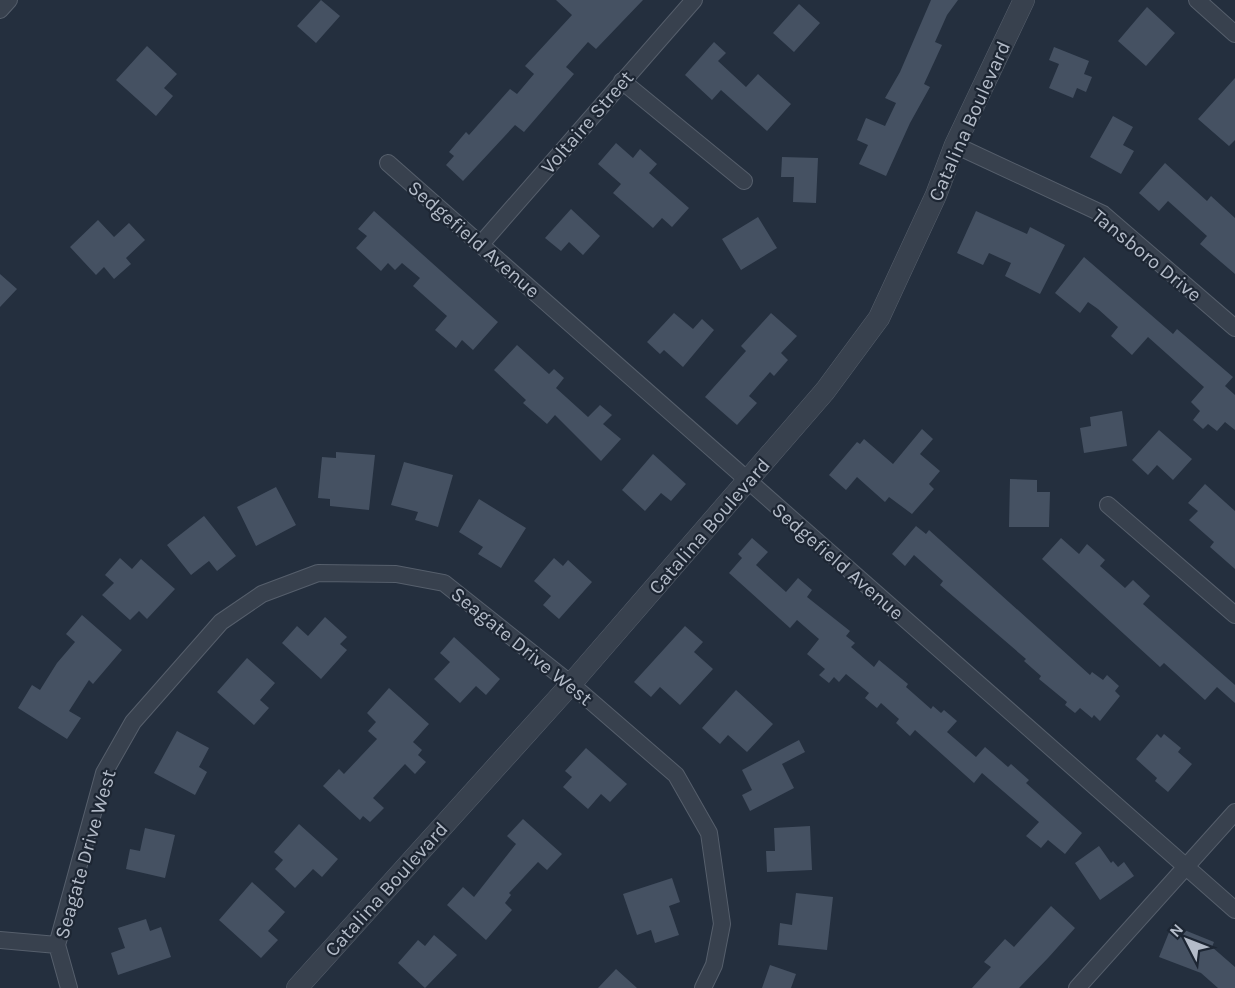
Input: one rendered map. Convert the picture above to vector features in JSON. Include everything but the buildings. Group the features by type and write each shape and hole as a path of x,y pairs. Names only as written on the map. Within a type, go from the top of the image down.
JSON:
{"street":[{"path":"0,10 9,0"},
{"name":"Voltaire Street","path":"481,244 694,0"},
{"name":"Catalina Boulevard","path":"297,988 571,684 748,481 825,391 879,318 936,195 955,145 1024,0"},
{"path":"1197,0 1235,34"},
{"path":"622,81 744,181"},
{"name":"Tansboro Drive","path":"955,145 1103,214 1235,328"},
{"name":"Sedgefield Avenue","path":"388,163 1235,910"},
{"path":"1108,505 1235,615"},
{"name":"Seagate Drive West","path":"69,988 57,945 104,772 133,722 221,622 262,594 318,573 396,574 444,583 571,684 676,775 709,833 722,924 714,966 703,988"},
{"path":"1077,988 1235,812"},
{"path":"0,940 57,945"}]}
